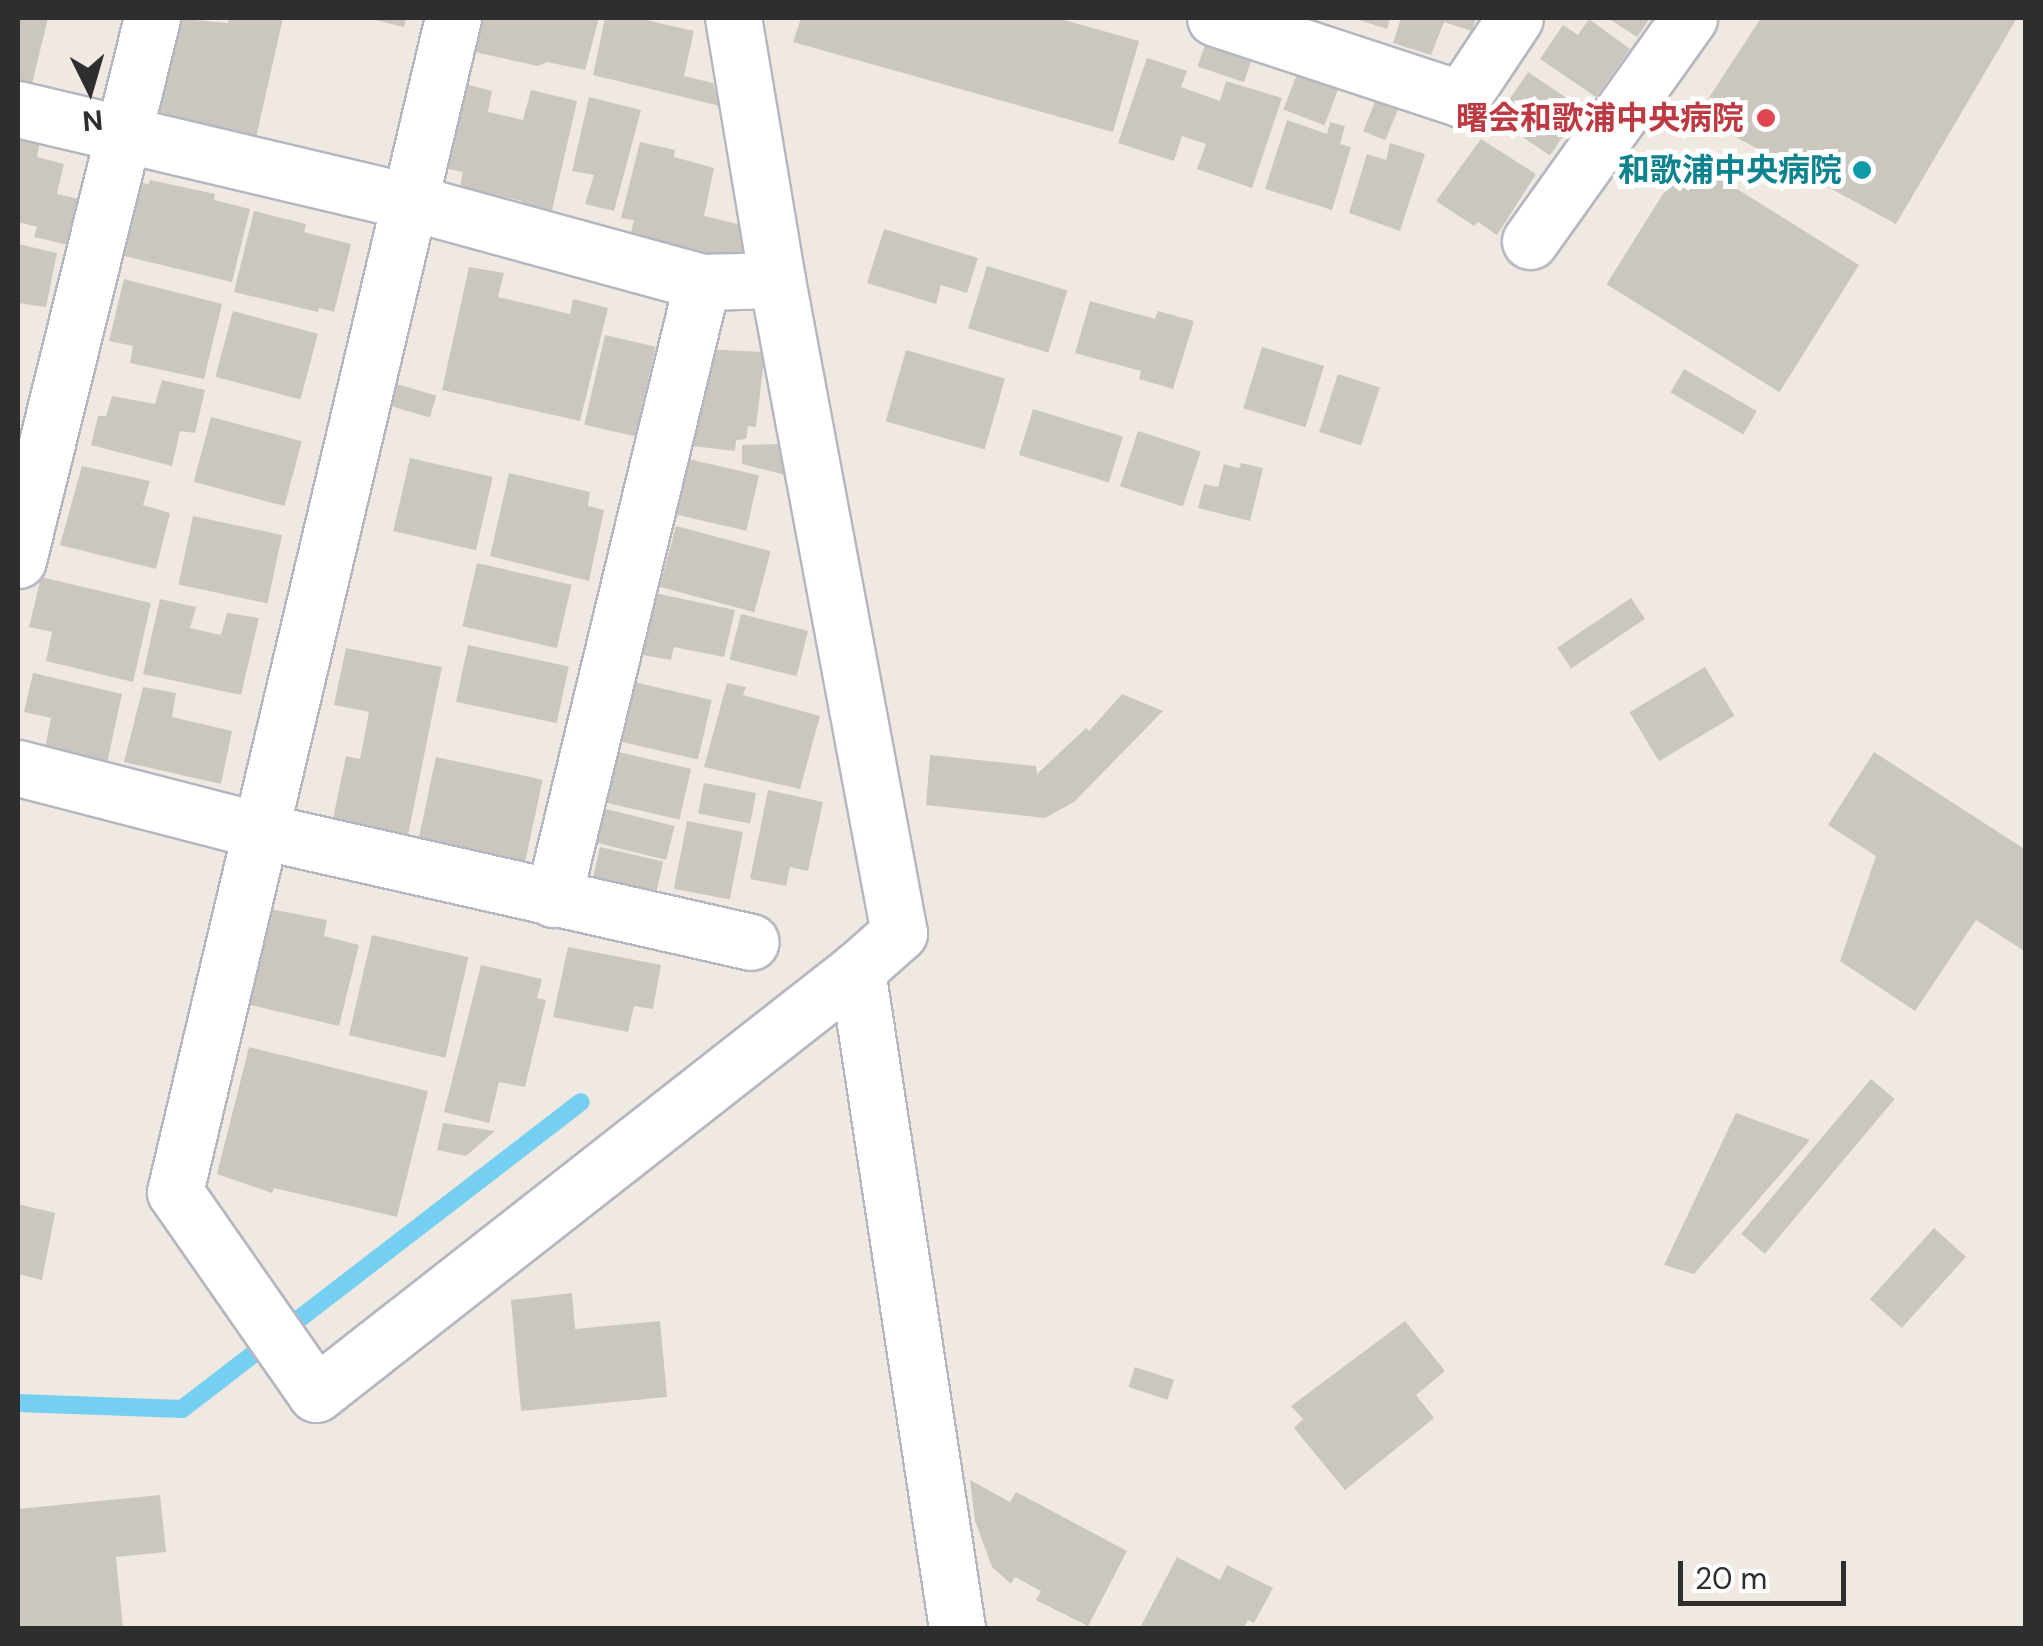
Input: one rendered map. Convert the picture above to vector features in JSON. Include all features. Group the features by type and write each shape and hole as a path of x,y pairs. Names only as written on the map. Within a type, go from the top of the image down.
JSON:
{"street":[{"path":"18,560 152,18"},
{"path":"454,18 175,1192 316,1394 858,970 898,933 777,280 734,18"},
{"path":"1215,18 1461,99 1516,18"},
{"path":"1530,241 1689,18"},
{"path":"18,110 410,202 702,282 777,280"},
{"path":"553,899 702,282"},
{"path":"18,768 261,831 751,942"},
{"path":"858,970 963,1626"}],"building":[{"path":"18,18 48,18 31,88 18,85"},
{"path":"171,18 228,23 229,18 283,18 256,138 148,111"},
{"path":"367,18 406,18 404,27"},
{"path":"472,18 599,18 585,70 547,62 538,66 465,50"},
{"path":"605,18 637,18 694,31 684,76 713,83 720,106 593,75"},
{"path":"801,18 1057,18 1139,41 1113,132 793,42"},
{"path":"1353,18 1390,18 1387,29"},
{"path":"1401,18 1476,18 1472,31 1444,22 1431,55 1393,43"},
{"path":"1608,18 1650,18 1637,37"},
{"name":"和歌浦中央病院","path":"1761,18 2017,18 1896,224 1697,116"},
{"path":"1589,19 1630,49 1596,97 1540,59 1563,25 1578,35"},
{"path":"1207,39 1253,55 1244,82 1198,66"},
{"path":"1147,58 1187,71 1181,87 1220,101 1226,81 1282,98 1252,188 1197,169 1206,144 1182,136 1174,161 1118,143"},
{"path":"1528,72 1582,108 1550,156 1496,119"},
{"path":"1297,74 1338,90 1324,125 1283,109"},
{"path":"458,82 492,91 488,112 523,120 531,90 577,101 551,215 521,210 522,201 460,187 463,172 438,167"},
{"path":"589,97 641,110 614,211 585,204 594,175 572,171"},
{"path":"1377,97 1399,106 1385,140 1363,131"},
{"path":"1287,120 1327,134 1330,122 1345,126 1340,144 1351,147 1332,210 1265,189"},
{"path":"18,137 40,142 37,157 64,164 57,194 84,200 73,246 34,237 37,227 18,222"},
{"path":"1481,139 1536,174 1497,235 1478,222 1474,226 1436,201"},
{"path":"640,142 675,150 674,157 714,168 704,216 742,225 750,255 743,261 630,237 634,220 621,218"},
{"path":"1390,143 1425,154 1400,231 1349,213 1367,154 1386,160"},
{"path":"1686,157 1859,265 1780,392 1607,284"},
{"path":"150,180 215,194 214,200 250,209 232,282 116,254 133,182 149,184"},
{"path":"254,211 306,224 304,232 351,244 334,312 319,308 318,312 234,292"},
{"path":"884,229 978,258 967,293 941,285 936,304 867,283"},
{"path":"18,244 57,253 46,307 18,303"},
{"path":"987,266 1067,291 1048,353 968,328"},
{"path":"469,267 504,273 498,297 570,314 573,299 608,308 580,421 442,390"},
{"path":"124,279 222,304 204,379 130,363 133,346 109,341"},
{"path":"1090,301 1155,319 1158,311 1194,321 1173,389 1139,379 1141,371 1075,353"},
{"path":"233,311 318,334 300,399 215,377"},
{"path":"605,335 656,347 635,436 584,425"},
{"path":"1262,347 1324,366 1305,427 1243,408"},
{"path":"701,349 765,352 756,427 748,426 746,439 736,440 735,451 692,446"},
{"path":"906,350 1005,378 985,450 886,421"},
{"path":"1684,369 1757,411 1743,434 1670,392"},
{"path":"1338,374 1380,388 1361,446 1319,432"},
{"path":"162,380 205,390 195,433 180,431 172,466 91,445 98,416 106,416 112,396 155,404"},
{"path":"393,383 436,395 430,418 387,405"},
{"path":"1033,409 1123,436 1109,482 1019,455"},
{"path":"211,417 302,441 284,506 194,482"},
{"path":"1138,431 1201,451 1183,507 1120,486"},
{"path":"783,444 789,476 742,464 742,445"},
{"path":"410,458 493,477 476,550 393,531"},
{"path":"684,458 759,475 746,531 671,514"},
{"path":"1241,463 1263,468 1250,521 1198,508 1204,484 1218,487 1224,464 1239,468"},
{"path":"82,466 150,481 143,505 170,513 156,569 60,545"},
{"path":"509,473 590,492 588,506 604,510 589,581 490,556"},
{"path":"193,516 282,535 267,603 178,584"},
{"path":"676,526 771,551 754,612 660,587"},
{"path":"477,563 572,585 557,648 462,626"},
{"path":"41,577 151,603 133,682 46,661 52,632 29,627"},
{"path":"645,591 735,610 724,657 674,647 671,660 631,653"},
{"path":"1631,598 1645,619 1571,668 1557,648"},
{"path":"160,599 196,607 190,628 221,635 227,613 259,618 241,695 143,674"},
{"path":"741,614 808,631 797,676 730,660"},
{"path":"468,645 569,666 557,723 456,702"},
{"path":"346,648 442,667 408,835 333,819 346,756 360,759 369,712 334,705"},
{"path":"1705,667 1734,716 1659,761 1630,712"},
{"path":"33,673 122,694 107,763 45,748 51,718 24,712"},
{"path":"625,680 712,700 698,759 611,739"},
{"path":"727,683 746,687 743,695 820,716 800,789 704,767"},
{"path":"143,687 176,693 172,717 232,731 221,784 124,762"},
{"path":"1122,694 1163,711 1074,802 1045,818 926,805 930,755 1036,766 1037,774 1086,728 1089,731"},
{"path":"618,752 691,769 679,820 606,803"},
{"path":"1874,752 2026,850 2026,952 1976,920 1915,1011 1840,961 1876,856 1828,825"},
{"path":"436,757 543,780 525,862 419,839"},
{"path":"704,783 756,793 750,824 698,813"},
{"path":"768,790 823,802 808,871 790,867 786,886 750,879"},
{"path":"598,807 675,826 666,860 590,841"},
{"path":"687,821 743,832 730,900 674,889"},
{"path":"600,847 663,862 655,897 592,882"},
{"path":"270,909 327,920 324,936 359,945 339,1026 247,1004"},
{"path":"372,935 468,957 445,1058 349,1035"},
{"path":"568,947 661,965 653,1009 634,1006 628,1032 553,1017"},
{"path":"481,965 542,979 537,998 546,1000 525,1087 499,1082 489,1123 444,1112"},
{"path":"249,1047 428,1091 397,1217 274,1188 272,1193 217,1174"},
{"path":"1871,1079 1895,1099 1765,1254 1741,1234"},
{"path":"1736,1113 1810,1140 1694,1274 1664,1265"},
{"path":"443,1123 495,1131 466,1156 437,1150"},
{"path":"18,1204 55,1213 42,1280 18,1274"},
{"path":"1934,1228 1966,1257 1902,1328 1870,1299"},
{"path":"572,1293 575,1329 660,1321 667,1397 521,1411 511,1300"},
{"path":"1405,1321 1445,1371 1416,1395 1434,1418 1345,1490 1294,1428 1303,1419 1291,1406"},
{"path":"1135,1367 1174,1380 1168,1400 1129,1387"},
{"path":"970,1480 1010,1502 1016,1492 1127,1551 1088,1626 1036,1600 1041,1591 1015,1577 1011,1584 992,1567 975,1521"},
{"path":"160,1495 166,1552 116,1557 123,1628 18,1628 18,1509"},
{"path":"1177,1557 1220,1580 1227,1565 1273,1588 1254,1623 1248,1620 1243,1628 1140,1628"}],"waterway":[{"path":"18,1403 182,1409 581,1102"}],"place":[{"name":"曙会和歌浦中央病院","path":"1766,118"},
{"name":"和歌浦中央病院","path":"1862,170"}]}
